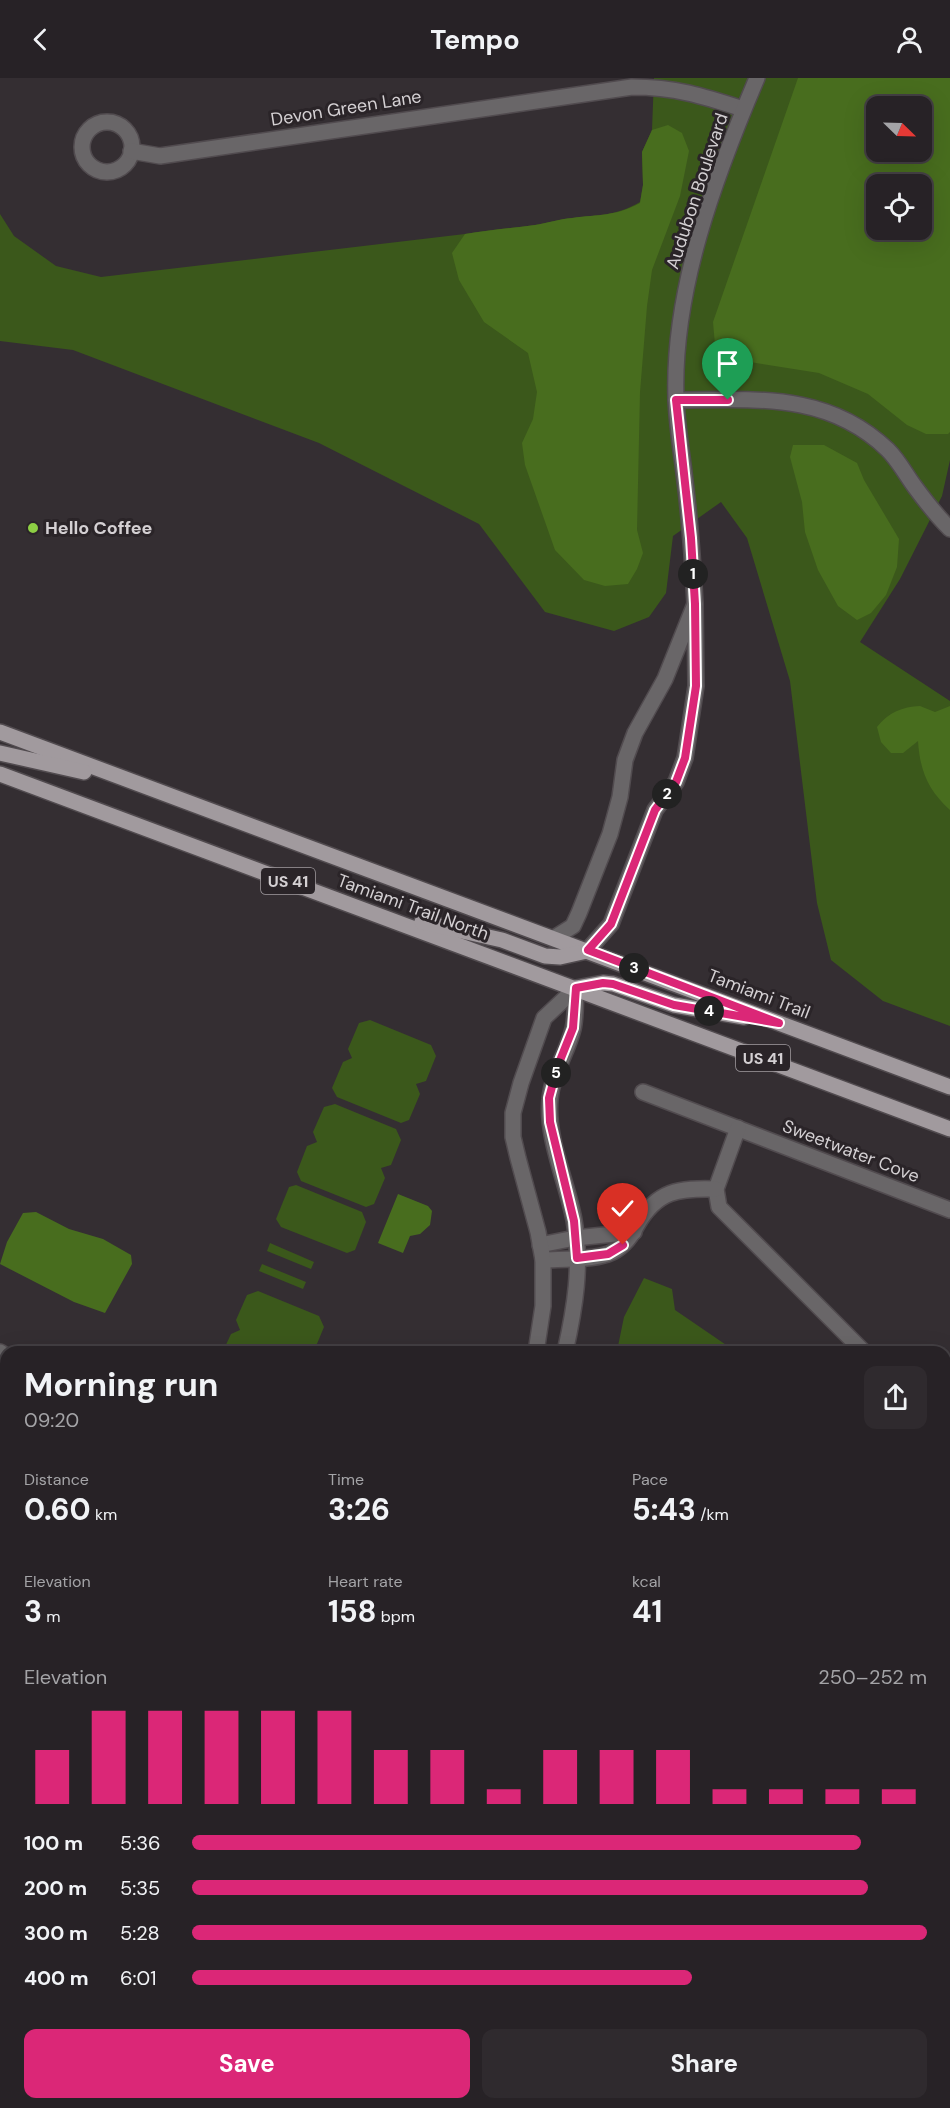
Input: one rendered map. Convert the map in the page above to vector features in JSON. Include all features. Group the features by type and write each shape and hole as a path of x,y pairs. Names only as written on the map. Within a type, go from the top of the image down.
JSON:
{"main road":[{"name":"Tamiami Trail North","path":"0,732 554,938"},
{"path":"0,753 136,783"},
{"name":"Tamiami Trail North","path":"0,774 576,988"},
{"path":"366,910 502,940 545,956 560,957 588,950"},
{"name":"Tamiami Trail","path":"554,938 950,1087"},
{"path":"576,988 603,983 613,984 674,1005 779,1023"},
{"name":"US 41","path":"576,988 950,1129"}],"street":[{"name":"Audubon Boulevard","path":"588,950 611,924 655,810 676,782 685,758 696,686 691,538 676,400 680,326 691,264 702,224 743,109 757,78"},
{"name":"Devon Green Lane","path":"131,151 160,156 632,87 658,87 682,91 743,109"},
{"path":"676,400 779,401 812,407 842,418 867,433 888,450 935,514 950,529"},
{"name":"Audubon Boulevard","path":"554,938 573,926 579,913 610,834 620,798 625,760 635,733 665,679 695,604"},
{"path":"566,1346 576,1298 577,1258 574,1221 550,1122 549,1098 557,1068 573,1028 576,988"},
{"path":"537,1346 543,1306 542,1252 513,1137 513,1113 544,1018 576,988"},
{"name":"Sweetwater Cove","path":"643,1092 950,1210"},
{"path":"738,1128 716,1189 718,1207 858,1346"},
{"path":"542,1252 577,1258 608,1254 623,1245 652,1204 672,1191 688,1188 716,1189"},
{"path":"542,1252 575,1238 634,1232"}],"shaded area":[{"path":"654,78 950,78 950,460 942,496 900,579 860,642 950,701 950,1026 883,1001 831,960 817,903 790,681 747,538 721,502 673,536 666,593 649,617 614,631 545,612 479,524 319,443 73,350 0,341 0,214 14,236 56,266 101,277 465,234 615,212 640,202 643,185 642,152 652,130"},
{"path":"798,78 950,78 950,432 948,434 926,434 907,425 868,394 819,373 731,359 715,345 713,322"},
{"path":"668,125 682,133 689,151 680,196 652,270 647,306 640,392 637,530 643,553 628,584 605,586 584,580 555,550 525,465 522,443 533,419 537,392 528,353 484,322 459,280 452,253 465,234 606,214 622,211 640,203 643,185 642,152 652,130"},
{"path":"793,445 824,445 857,463 864,480 899,539 897,567 886,595 871,613 857,620 838,606 818,570 805,532 802,502 790,457"},
{"path":"920,706 935,712 950,706 950,810 936,795 923,771 918,741 903,753 891,753 881,742 877,727 886,718 896,711"},
{"path":"370,1020 431,1045 436,1056 426,1081 416,1084 420,1094 409,1120 401,1123 337,1097 332,1088 343,1062 352,1058 348,1049 359,1023"},
{"path":"335,1104 396,1129 401,1140 391,1165 381,1168 385,1178 374,1204 366,1207 301,1181 297,1172 307,1146 317,1142 313,1132 324,1107"},
{"path":"296,1185 362,1212 366,1222 355,1250 347,1253 281,1227 276,1219 289,1187"},
{"path":"398,1194 428,1206 432,1211 430,1225 420,1234 410,1236 403,1253 378,1243"},
{"path":"36,1212 69,1229 103,1239 131,1255 132,1264 105,1313 74,1302 0,1264 7,1242 23,1213"},
{"path":"270,1243 314,1262 311,1269 267,1251"},
{"path":"262,1264 306,1282 303,1289 259,1271"},
{"path":"644,1278 672,1289 675,1310 728,1346 618,1346 624,1317"},
{"path":"258,1291 319,1316 324,1327 316,1346 225,1346 231,1334 240,1330 236,1320 247,1295"}],"place":[{"name":"Hello Coffee","path":"33,528"}],"route":[{"path":"623,1245 608,1254 577,1258 574,1221 550,1122 549,1098 557,1068 573,1028 576,988 603,983 613,984 674,1005 779,1023 588,950 611,924 655,810 676,782 685,758 696,686 695,604 691,538 676,400 728,400"}]}
